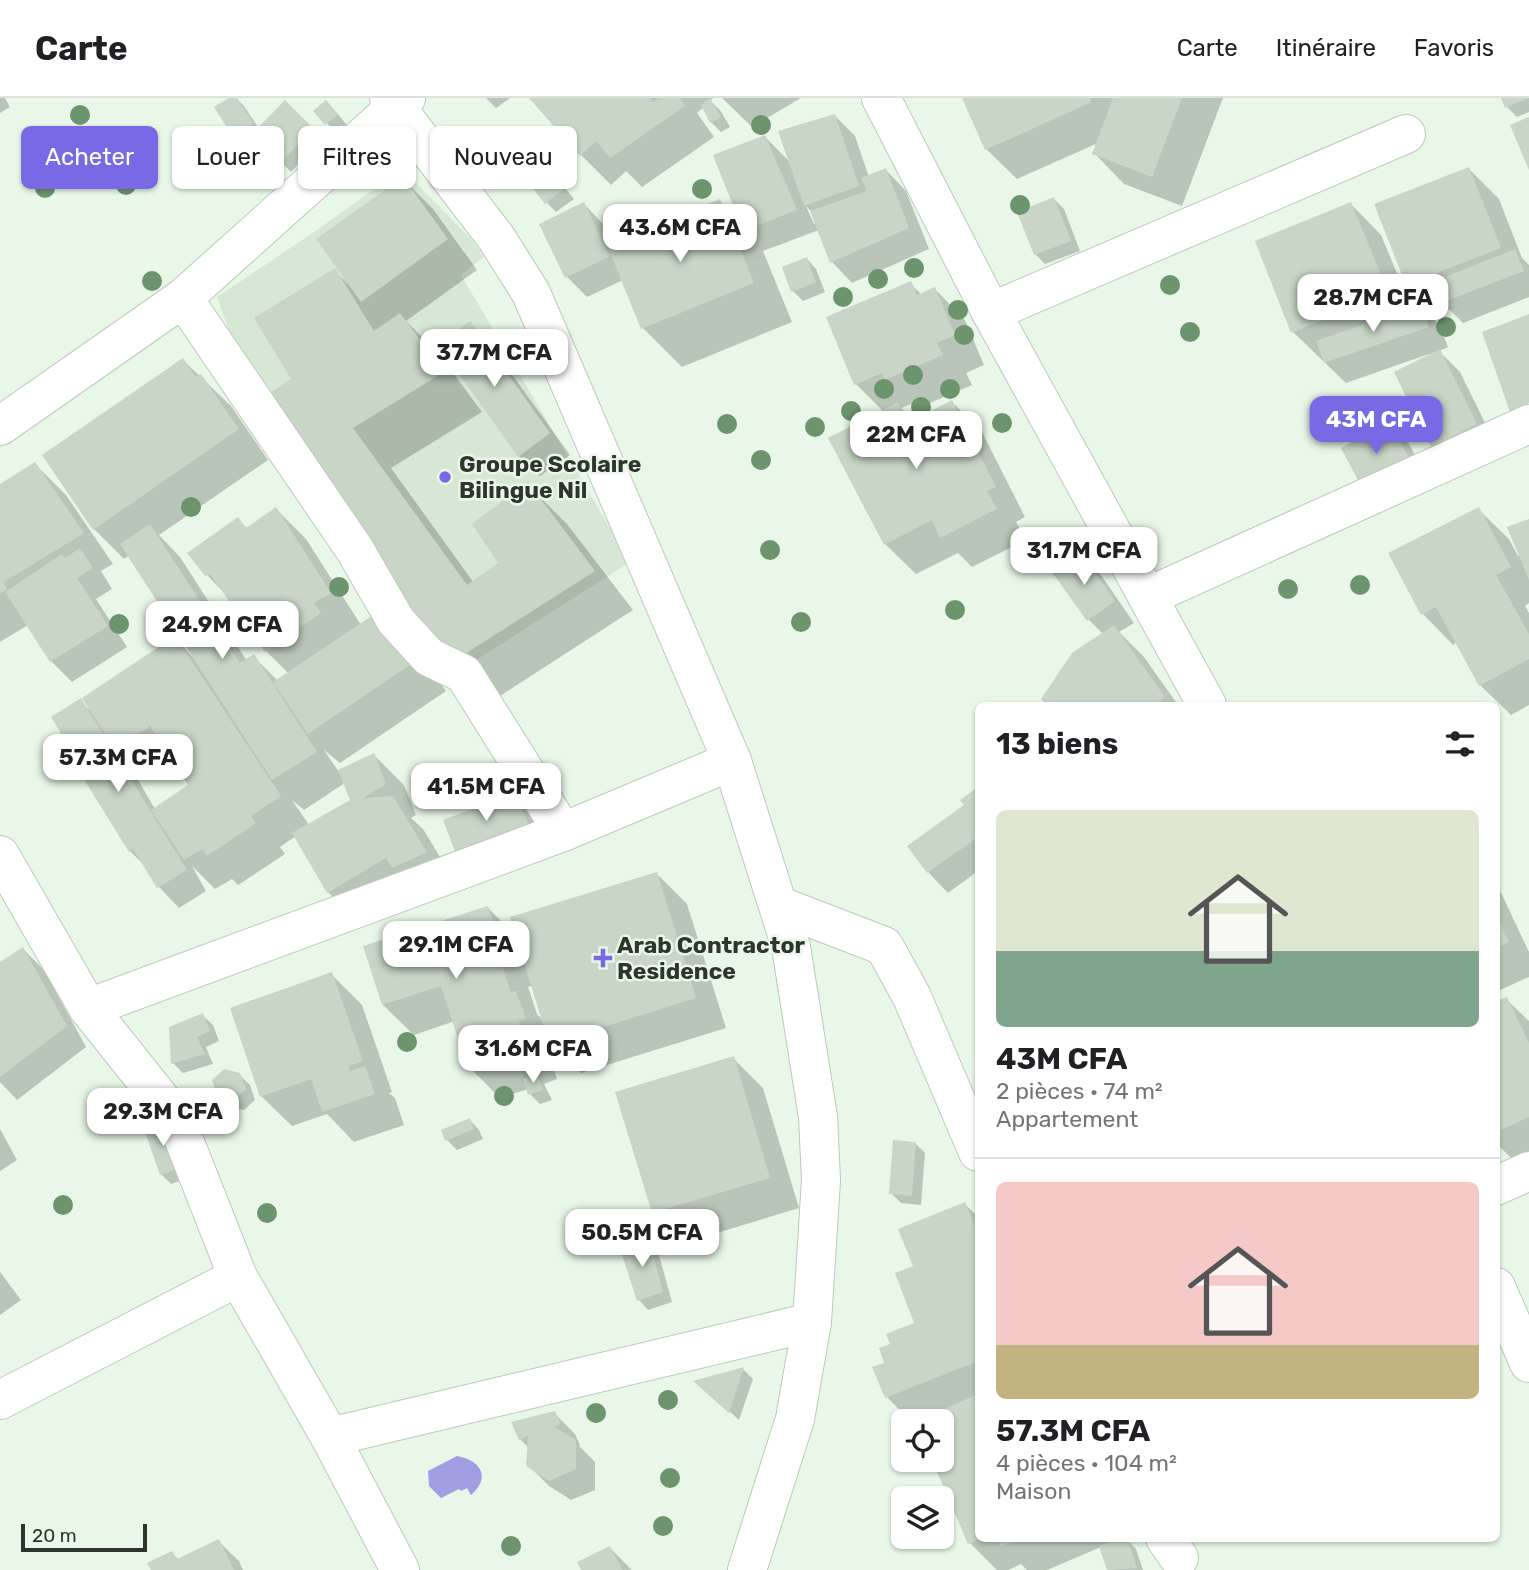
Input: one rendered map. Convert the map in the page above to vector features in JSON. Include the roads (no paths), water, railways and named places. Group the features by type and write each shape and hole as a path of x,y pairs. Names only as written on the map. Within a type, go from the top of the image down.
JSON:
{"street":[{"path":"881,98 990,312 1205,702"},
{"path":"0,426 183,298 397,101 497,239 531,293 732,761 791,947 818,1117 821,1180 812,1322 795,1419 747,1570"},
{"path":"990,312 1406,134"},
{"path":"183,298 355,550 396,621 429,657 464,674 563,832"},
{"path":"1149,596 1529,424"},
{"path":"88,1008 563,832 732,761"},
{"path":"0,855 88,1008 175,1117 238,1277 330,1437 400,1570"},
{"path":"780,906 884,946 912,997 975,1145"},
{"path":"1500,1184 1529,1171"},
{"path":"0,1400 238,1277"},
{"path":"1500,1296 1529,1363"},
{"path":"330,1437 812,1322"}],"place":[{"name":"Groupe Scolaire Bilingue Nil","path":"445,477"},
{"name":"Arab Contractor Residence","path":"603,958"}]}
